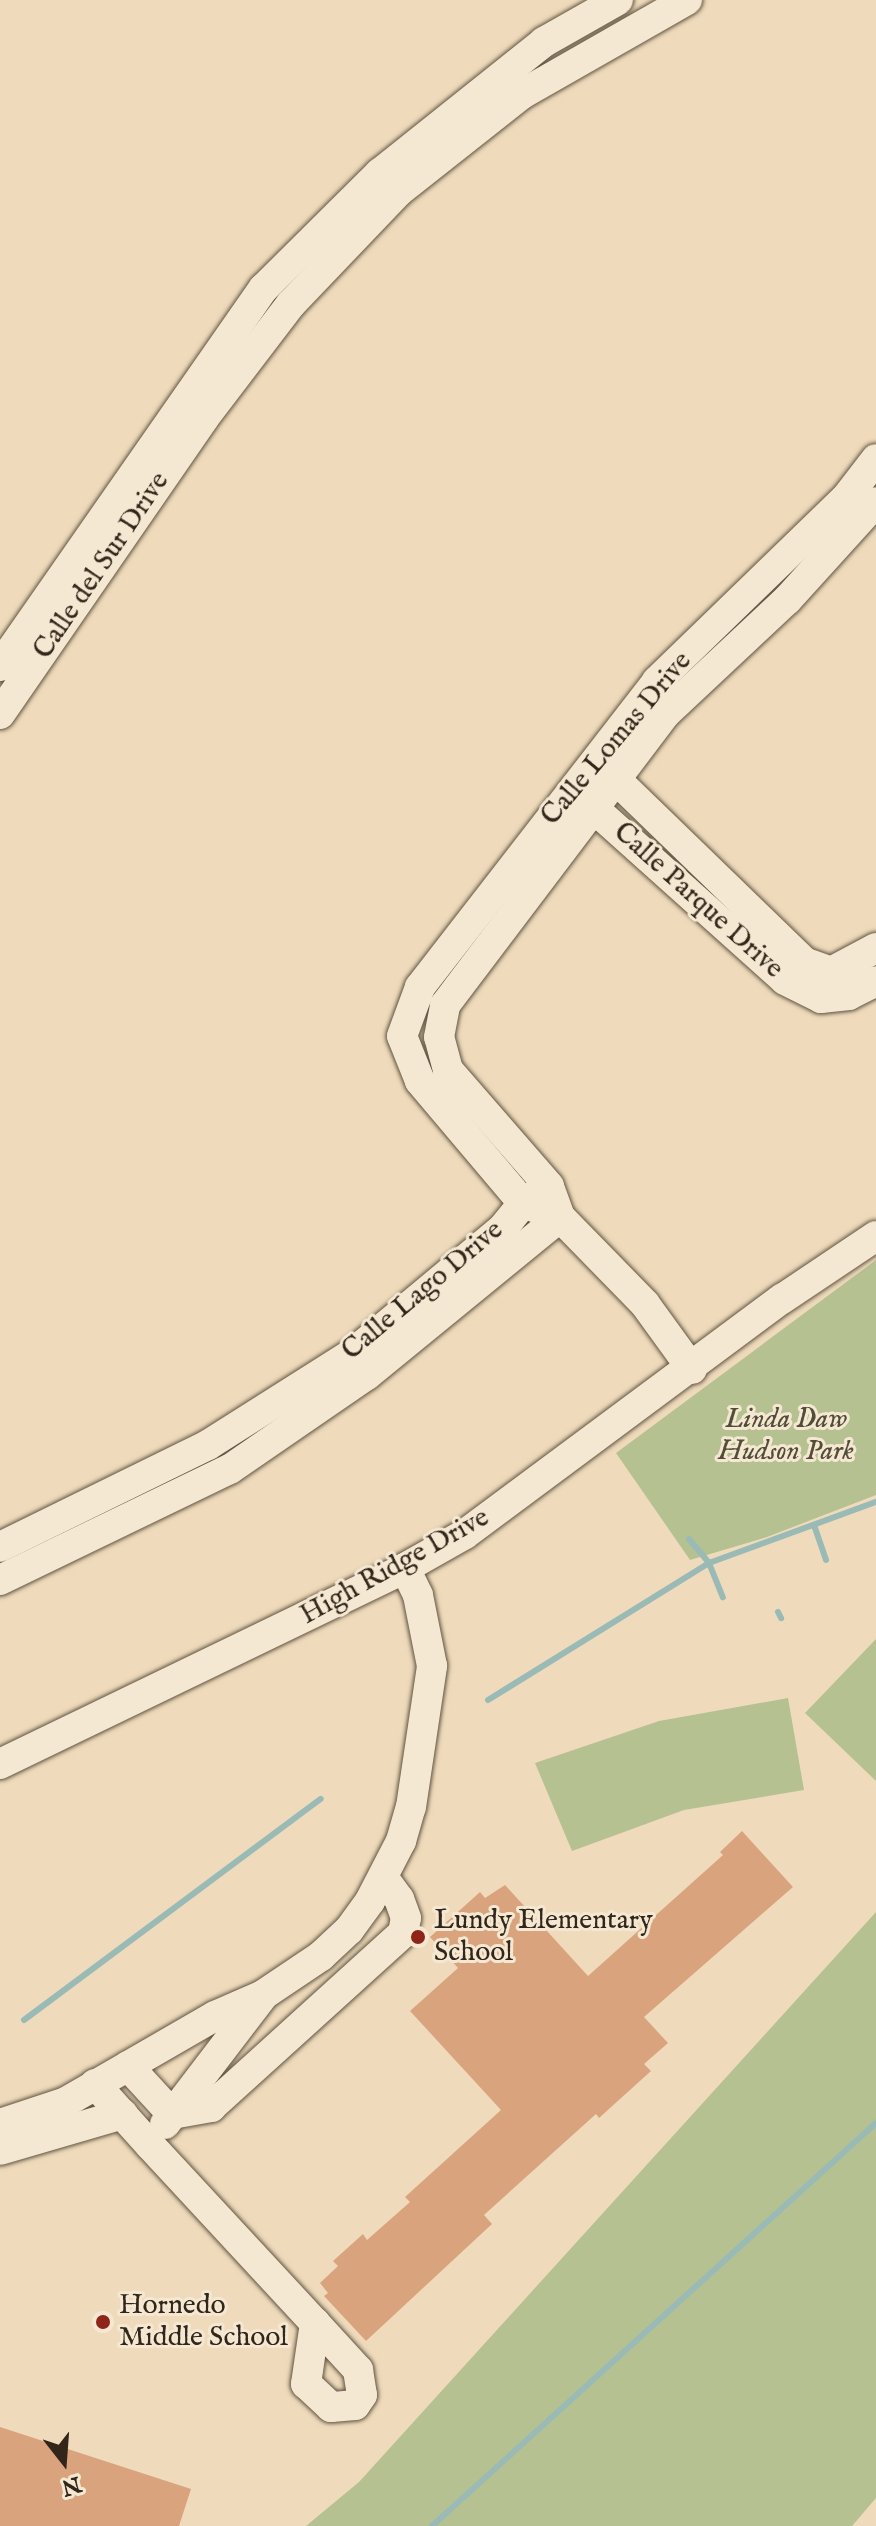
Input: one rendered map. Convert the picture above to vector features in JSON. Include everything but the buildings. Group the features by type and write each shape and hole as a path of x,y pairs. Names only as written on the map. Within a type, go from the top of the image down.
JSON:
{"street":[{"name":"Calle del Sur Drive","path":"389,182 522,94 687,0"},
{"name":"Calle del Sur Drive","path":"5,698 11,657 193,410 291,304 389,182 544,42 605,3"},
{"path":"605,3 615,39"},
{"name":"Calle Lomas Drive","path":"402,1036 420,987 480,933 606,770 787,600 861,506 876,459"},
{"name":"Calle Parque Drive","path":"583,798 785,980 821,998 833,984 804,962 606,770"},
{"name":"Calle Lomas Drive","path":"439,1037 445,1005 480,933"},
{"path":"876,948 833,984 849,995 876,981"},
{"path":"536,1194 448,1070 439,1037 402,1036 420,1081 645,1304 692,1369"},
{"name":"Calle Lago Drive","path":"8,1559 230,1469 353,1353 503,1228 536,1194"},
{"name":"Calle Lago Drive","path":"301,1403 367,1375 560,1217"},
{"name":"High Ridge Drive","path":"0,1764 405,1568 465,1534 692,1369 782,1299 876,1236"},
{"path":"0,2124 66,2102 215,2016 263,1995 321,1956 349,1930 384,1878 411,1807 432,1666 418,1595 405,1568"},
{"path":"172,2114 211,2107 403,1933 406,1918 384,1878"},
{"path":"150,2145 263,1995"},
{"path":"128,2066 172,2114"},
{"path":"95,2084 150,2145 315,2323 358,2370 362,2395 355,2405 331,2407 306,2384 315,2323"},
{"path":"0,2150 123,2114"}],"green space":[{"name":"Linda Daw Hudson Park","path":"876,1260 876,1495 767,1537 690,1560 616,1453"},
{"path":"876,1639 876,1781 805,1713"},
{"path":"788,1698 804,1790 684,1810 572,1851 535,1763 659,1721"},
{"path":"876,1912 876,2498 852,2526 306,2526 359,2482"}],"waterway":[{"path":"488,1700 709,1563 876,1502"},
{"path":"814,1525 826,1560"},
{"path":"689,1539 709,1563 723,1597"},
{"path":"778,1612 781,1618"},
{"path":"24,2020 321,1799"},
{"path":"432,2526 876,2123"}],"place":[{"name":"Lundy Elementary School","path":"418,1937"},
{"name":"Hornedo Middle School","path":"103,2322"}]}
